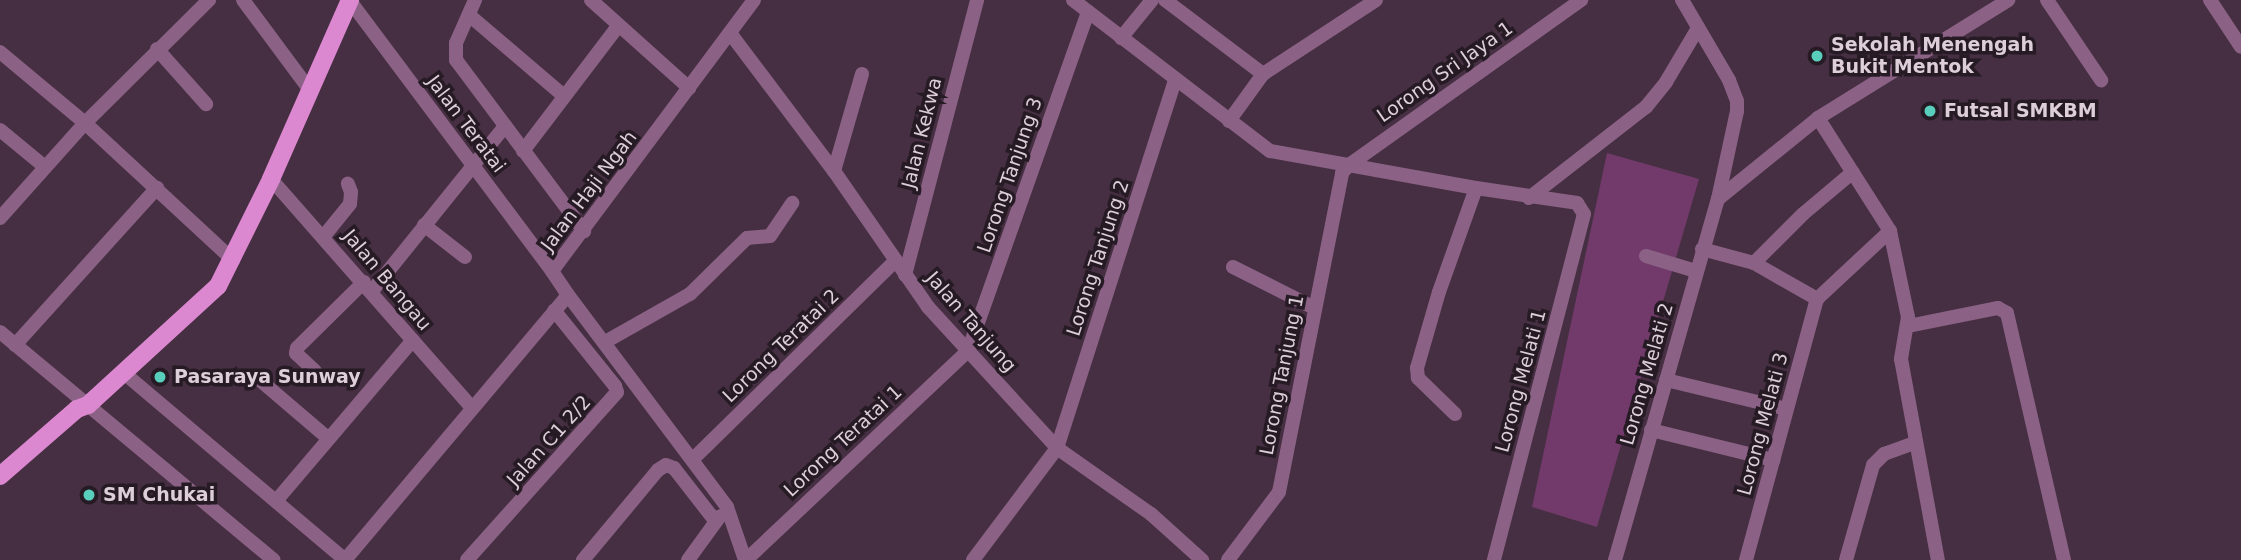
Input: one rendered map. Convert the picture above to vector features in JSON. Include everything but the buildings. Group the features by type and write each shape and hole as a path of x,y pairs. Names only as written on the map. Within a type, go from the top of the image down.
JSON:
{"main road":[{"path":"0,476 77,409 88,405 209,296 233,260 350,0"},
{"path":"0,490 84,416 88,405"}],"street":[{"path":"0,218 85,124 157,49 209,0"},
{"path":"243,0 309,89"},
{"name":"Jalan Teratai","path":"350,0 552,271"},
{"path":"475,0 456,43 456,60 584,230"},
{"path":"591,0 689,88"},
{"name":"Jalan Haji Ngah","path":"568,295 552,271 754,0"},
{"name":"Jalan Kekwa","path":"905,275 977,0"},
{"path":"1073,0 1175,81 1262,146 1278,154 1349,164 1529,198 1646,107 1666,82 1698,28"},
{"path":"1121,38 1152,0"},
{"path":"1164,0 1264,74"},
{"path":"1229,121 1264,74 1376,0"},
{"name":"Lorong Sri Jaya 1","path":"1338,181 1349,164 1581,0"},
{"name":"Lorong Melati 2","path":"1615,560 1718,199 1737,101 1682,0"},
{"path":"1718,199 1818,118 2008,0"},
{"path":"2047,0 2101,80"},
{"path":"2210,0 2241,47"},
{"name":"Lorong Tanjung 3","path":"968,351 1088,12"},
{"path":"469,15 564,96"},
{"path":"523,151 619,25"},
{"name":"Jalan Tanjung","path":"730,33 834,171 928,307 1057,448 1150,513 1202,560"},
{"path":"157,49 206,104"},
{"path":"0,52 157,188 233,260"},
{"path":"834,171 862,74"},
{"name":"Lorong Tanjung 2","path":"973,560 1057,448 1175,81"},
{"path":"1818,118 1890,231 1908,326 1901,359 1938,560"},
{"path":"315,371 296,354 297,348 368,287 424,225 505,126"},
{"path":"0,130 45,167"},
{"path":"1754,262 1803,214 1853,172"},
{"name":"Jalan Bangau","path":"271,178 471,407"},
{"name":"Lorong Tanjung 1","path":"1228,560 1279,492 1338,181"},
{"path":"324,236 350,204 351,192 348,184"},
{"path":"15,345 157,188"},
{"path":"1455,414 1418,378 1417,368 1439,292 1476,188"},
{"name":"Lorong Melati 1","path":"1494,560 1583,211 1577,203 1529,198"},
{"path":"605,342 690,294 747,238 770,236 792,203"},
{"path":"424,225 465,257"},
{"path":"1702,249 1754,262 1818,299 1890,231"},
{"path":"1646,256 1696,271"},
{"name":"Lorong Teratai 2","path":"693,459 896,260"},
{"path":"1233,267 1314,308"},
{"path":"124,373 345,560 471,407 568,295 727,507 738,531 746,560"},
{"name":"Lorong Melati 3","path":"1746,560 1818,299"},
{"path":"1908,326 1998,308 2007,313 2064,560"},
{"name":"Jalan C1 2/2","path":"467,560 617,392 554,310"},
{"path":"0,332 274,560"},
{"path":"276,501 413,340"},
{"name":"Lorong Teratai 1","path":"746,560 968,351"},
{"path":"1666,380 1787,409"},
{"path":"261,381 328,439"},
{"path":"1651,430 1773,460"},
{"path":"1846,560 1873,465 1884,454 1915,443"},
{"path":"583,560 658,470 666,465 674,468 716,522"},
{"path":"688,560 727,507"}],"shaded area":[{"path":"1607,153 1699,179 1597,527 1532,507"}],"place":[{"name":"Sekolah Menengah Bukit Mentok","path":"1817,56"},
{"name":"Futsal SMKBM","path":"1930,111"},
{"name":"Pasaraya Sunway","path":"160,377"},
{"name":"SM Chukai","path":"89,495"}]}
